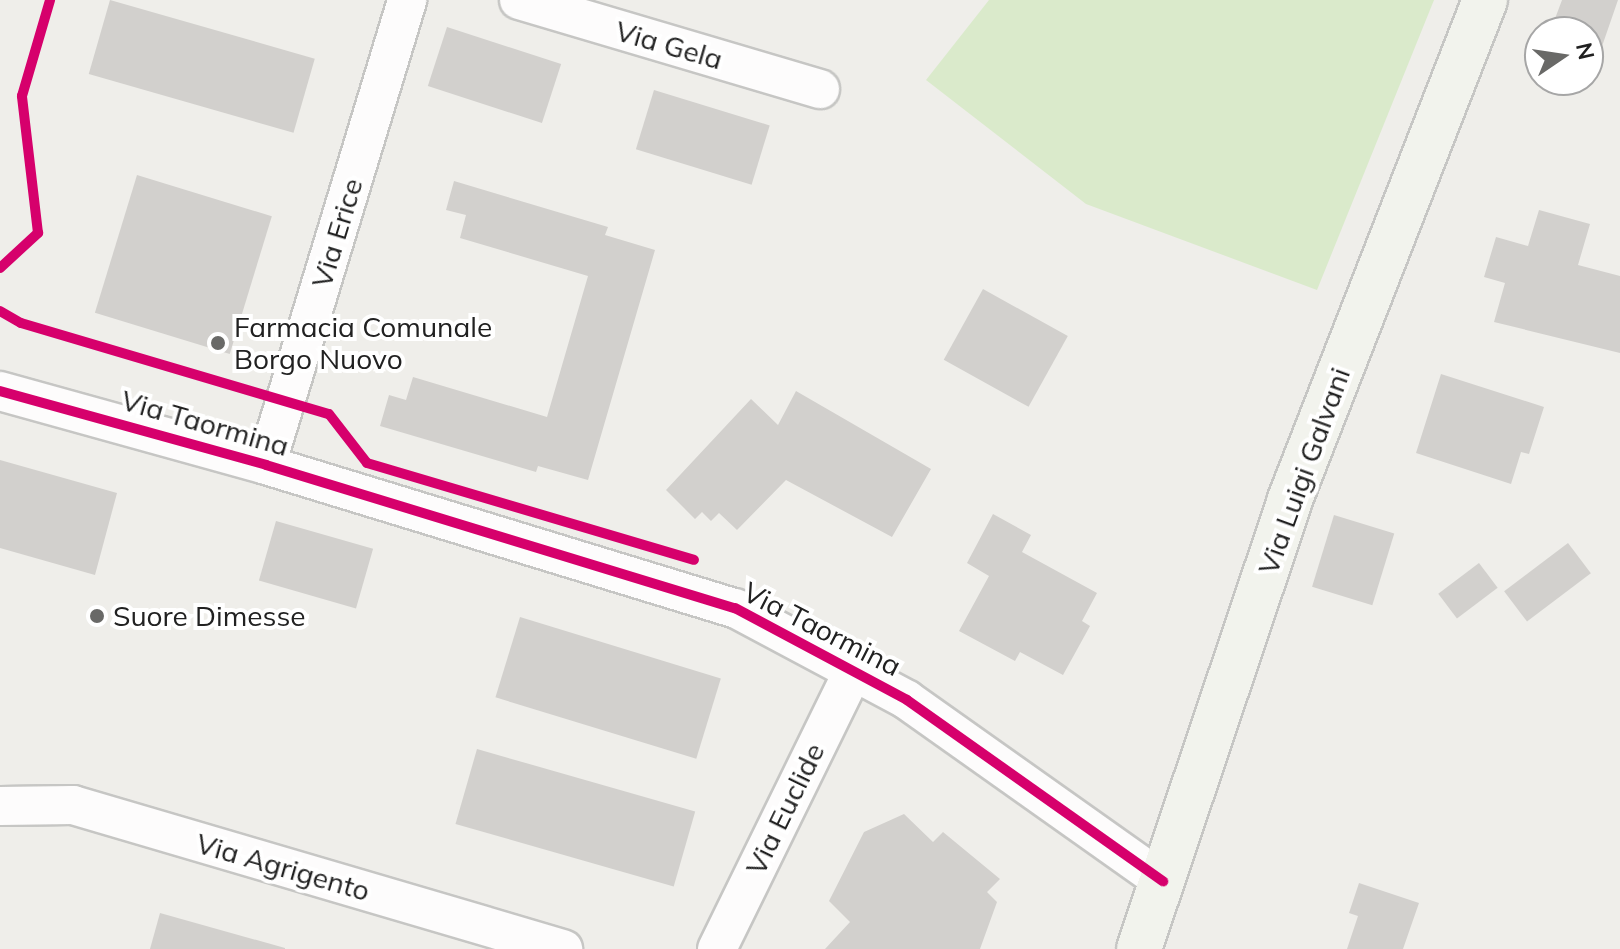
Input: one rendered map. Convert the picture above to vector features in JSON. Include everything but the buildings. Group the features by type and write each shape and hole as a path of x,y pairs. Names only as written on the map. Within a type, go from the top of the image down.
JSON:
{"street":[{"name":"Via Erice","path":"266,465 407,0"},
{"name":"Via Gela","path":"519,0 820,89"},
{"name":"Via Luigi Galvani","path":"1139,949 1289,502 1485,0"},
{"name":"Via Taormina","path":"0,391 266,465 735,608 907,700 1163,881"},
{"name":"Via Euclide","path":"717,949 854,669"},
{"name":"Via Agrigento","path":"0,806 73,805 563,949"}],"green space":[{"path":"989,0 1434,0 1317,290 1086,204 926,80"}],"cycle path":[{"path":"0,268 38,233 22,96 50,0"},
{"path":"0,311 21,323 329,414 367,463 694,560"},
{"path":"0,391 266,465 735,608 907,700 1163,881"}],"place":[{"name":"Farmacia Comunale Borgo Nuovo","path":"218,343"},
{"name":"Suore Dimesse","path":"97,616"}]}
